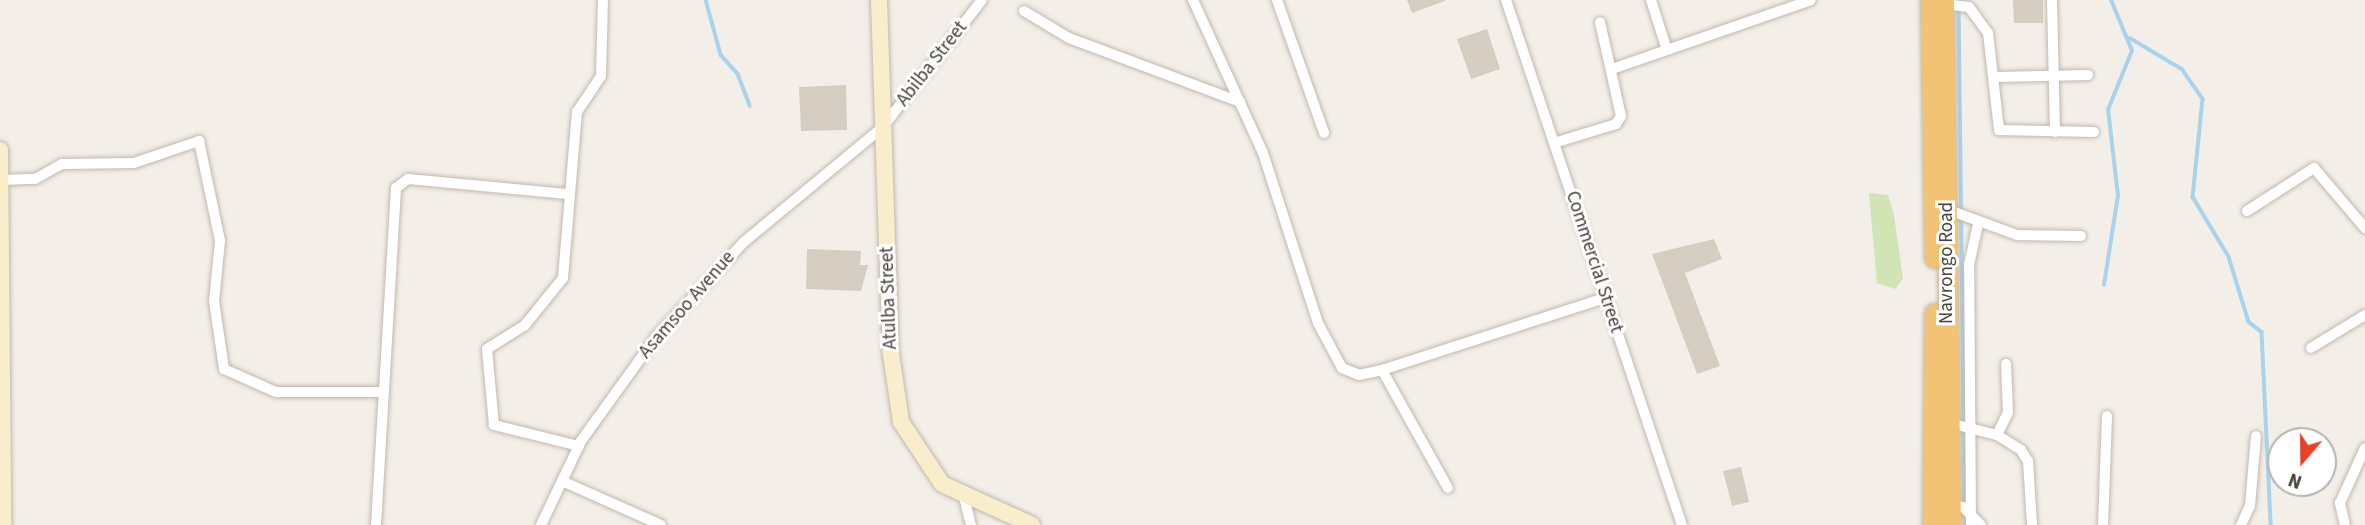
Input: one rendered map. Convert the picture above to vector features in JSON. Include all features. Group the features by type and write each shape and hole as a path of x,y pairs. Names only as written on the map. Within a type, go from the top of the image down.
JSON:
{"highway":[{"name":"Navrongo Road","path":"1934,1 1961,425 1951,515"},
{"name":"Navrongo Road","path":"1932,525 1934,1"}],"street":[{"path":"579,446 494,425 489,404 488,346 525,325 563,278 567,194 577,112 601,76 603,0"},
{"name":"Atulba Street","path":"879,0 891,354 901,422 932,475 964,497 1032,525"},
{"name":"Abilba Street","path":"882,128 982,0"},
{"path":"1193,0 1264,153 1318,323 1342,368 1359,374 1382,370 1605,298"},
{"path":"1277,0 1324,133"},
{"name":"Commercial Street","path":"1506,0 1682,525"},
{"path":"1651,0 1667,50"},
{"path":"1615,68 1811,0"},
{"path":"2052,0 2055,132"},
{"path":"1934,1 1968,4 1988,33 1997,77 1999,130 2094,132"},
{"path":"1024,11 1069,38 1240,102"},
{"path":"1555,143 1616,124 1621,116 1615,68 1600,22"},
{"path":"1997,77 2088,75"},
{"name":"Asamsoo Avenue","path":"541,525 579,446 701,284 792,198 882,128"},
{"path":"1,191 35,180 62,164 134,163 200,141 220,241 214,301 224,369 276,392 384,392"},
{"path":"0,150 2,518"},
{"path":"2247,211 2314,168 2365,228"},
{"path":"376,525 400,184 408,179 567,194"},
{"path":"1946,209 1978,224 2017,235 2081,236"},
{"path":"1971,519 1961,425 1969,265 1978,224"},
{"path":"2311,348 2365,315"},
{"path":"1997,435 2008,412 2006,364"},
{"path":"1382,370 1448,488"},
{"path":"2103,525 2107,416"},
{"path":"1961,425 1997,435 2028,461 2032,525"},
{"path":"2241,525 2250,506 2256,436"},
{"path":"2345,525 2340,503 2365,448"},
{"path":"562,481 648,523 661,525"},
{"path":"964,497 971,525"},
{"path":"1951,515 1971,519 1981,525"}],"green space":[{"path":"1869,193 1888,195 1894,215 1903,279 1895,289 1877,283"}],"building":[{"path":"1407,0 1445,0 1445,1 1412,13"},
{"path":"2013,0 2043,0 2043,23 2014,23"},
{"path":"1487,29 1500,69 1471,79 1457,39"},
{"path":"846,85 847,130 801,131 799,87"},
{"path":"1714,239 1722,259 1685,273 1720,366 1697,374 1652,254"},
{"path":"807,249 861,251 860,265 868,265 861,291 806,289"},
{"path":"1741,467 1749,502 1732,506 1723,471"}],"waterway":[{"path":"706,0 721,55 738,74 750,106"},
{"path":"1959,0 1965,505"},
{"path":"2104,285 2118,196 2108,110 2132,51 2111,0"},
{"path":"2130,38 2182,69 2203,99 2193,197 2229,257 2249,322 2262,332 2271,525"},
{"path":"1965,513 1966,525"}]}
